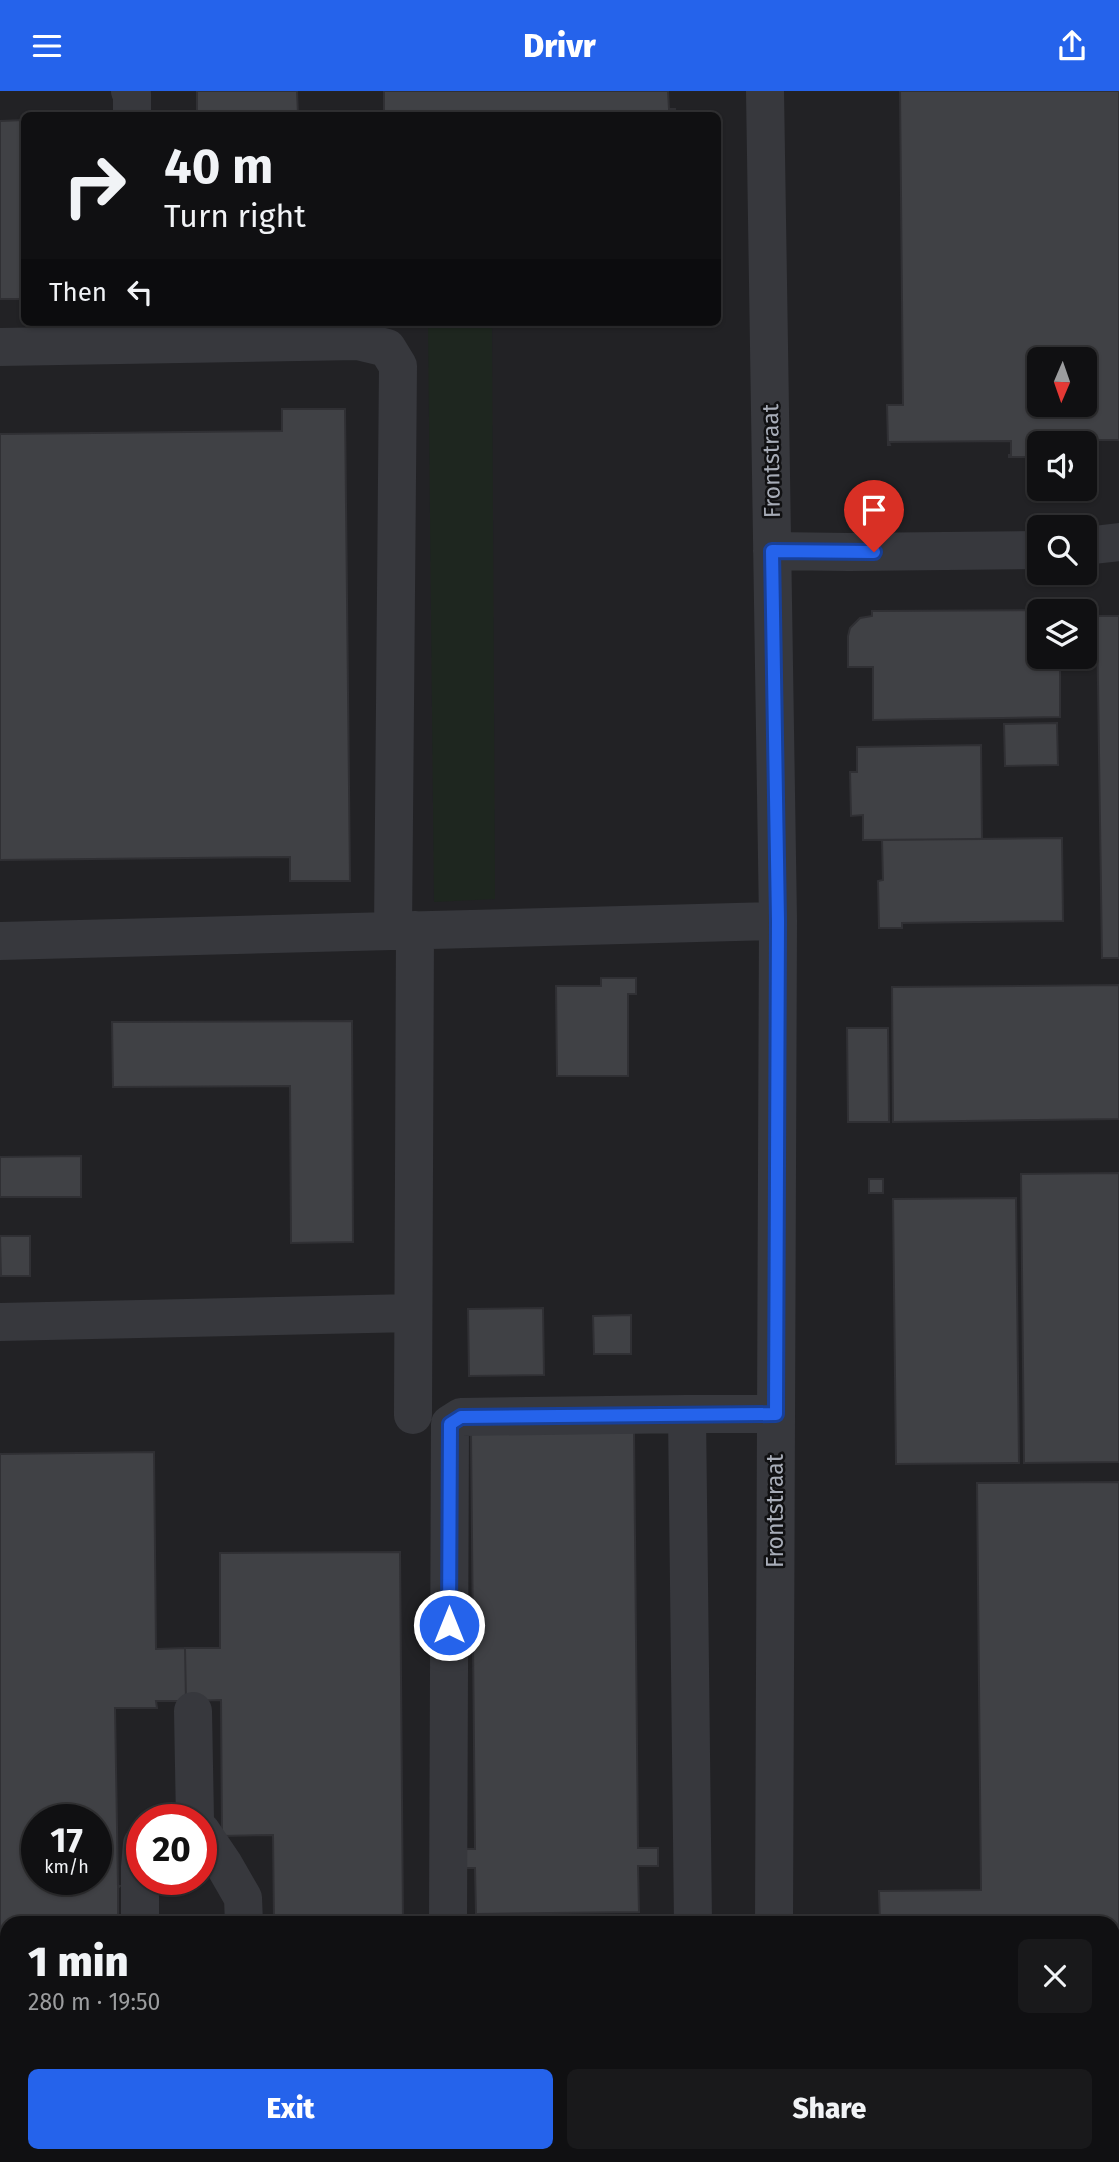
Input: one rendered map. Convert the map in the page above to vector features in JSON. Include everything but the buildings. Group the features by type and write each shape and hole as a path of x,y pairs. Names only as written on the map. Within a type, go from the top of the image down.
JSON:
{"street":[{"path":"130,91 132,112"},
{"name":"Frontstraat","path":"765,91 778,921 774,1916"},
{"path":"0,347 134,333 358,341 387,348 398,366 404,931 413,1313 412,1415"},
{"path":"1097,544 1119,542"},
{"path":"772,551 1027,550"},
{"path":"0,941 778,921"},
{"path":"0,1322 413,1313"},
{"path":"687,1414 692,1916"},
{"path":"448,1916 450,1424 461,1417 776,1414"},
{"path":"193,1711 195,1804"},
{"path":"217,1855 243,1898 244,1916"},
{"path":"140,1895 141,1916"}],"shaded area":[{"path":"0,91 1119,91 1119,1916 0,1916"},
{"path":"428,326 492,326 495,899 434,902"}],"route":[{"path":"449,1625 450,1424 461,1417 776,1414 778,921 772,551 874,552"}]}
